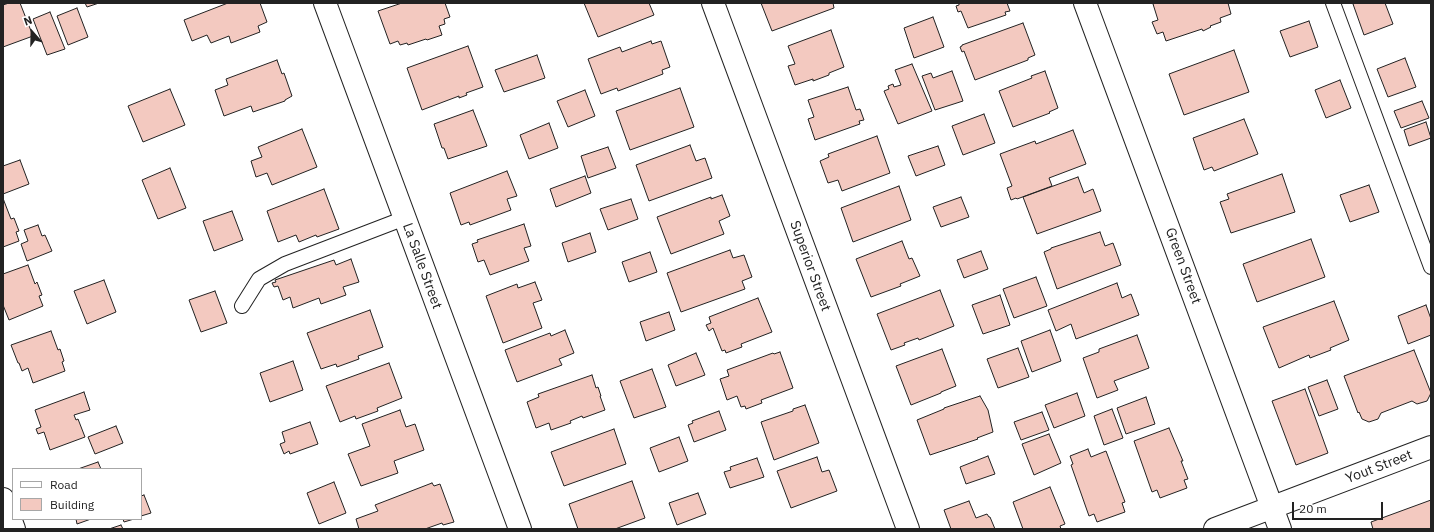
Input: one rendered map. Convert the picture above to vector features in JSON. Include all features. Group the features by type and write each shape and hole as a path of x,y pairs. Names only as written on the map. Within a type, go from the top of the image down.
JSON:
{"street":[{"name":"La Salle Street","path":"325,3 520,529"},
{"name":"Superior Street","path":"713,3 908,529"},
{"name":"Green Street","path":"1085,3 1280,529"},
{"name":"Yout Street","path":"1215,529 1431,447"},
{"path":"3,499 14,529"}],"lane":[{"path":"1333,3 1431,267"},
{"path":"242,306 259,279 285,264 405,218"}],"building":[{"path":"9,3 20,3 33,36 3,47 3,5"},
{"path":"85,3 99,3 87,7"},
{"path":"228,3 260,3 267,22 258,26 260,32 231,43 229,36 211,43 207,35 192,41 184,20"},
{"path":"402,3 445,3 450,17 444,19 445,24 439,26 442,35 408,45 407,43 400,45 398,41 390,44 378,11"},
{"path":"584,3 649,3 654,15 598,37"},
{"path":"761,3 833,3 834,8 772,31"},
{"path":"959,3 1007,3 1010,11 1005,12 1006,15 968,28 961,11 958,12 956,6 959,5"},
{"path":"1228,3 1231,14 1220,18 1221,22 1210,26 1211,27 1203,31 1202,29 1166,41 1163,32 1157,34 1152,22 1158,20 1153,4"},
{"path":"1385,3 1393,24 1364,35 1353,4"},
{"path":"77,8 88,37 68,45 57,16"},
{"path":"50,12 65,49 47,55 33,19"},
{"path":"933,17 944,47 914,58 904,28"},
{"path":"1309,21 1318,47 1290,57 1280,31"},
{"path":"1023,23 1035,55 1028,58 1028,60 975,80 964,51 962,52 960,47"},
{"path":"831,30 844,67 813,81 813,79 795,85 788,66 795,64 788,46"},
{"path":"651,41 652,44 661,41 670,67 662,70 663,74 618,91 617,88 601,94 588,59 620,47 622,52"},
{"path":"468,46 483,87 466,93 467,95 459,98 459,96 422,110 407,68"},
{"path":"1234,50 1249,92 1184,115 1169,74"},
{"path":"537,55 545,78 504,92 495,70"},
{"path":"1405,58 1416,87 1388,97 1377,69"},
{"path":"277,60 282,74 284,73 292,96 285,101 253,112 251,106 224,116 215,90 228,85 226,79"},
{"path":"912,64 932,111 898,124 884,91 889,89 888,86 893,84 894,87 901,85 895,70"},
{"path":"952,71 963,101 935,110 922,76 931,73 933,78"},
{"path":"1045,71 1058,108 1049,112 1050,113 1013,127 999,91 1032,78 1031,76"},
{"path":"1340,80 1351,108 1326,118 1315,90"},
{"path":"848,87 856,110 860,109 864,120 859,121 860,124 815,140 808,119 814,117 808,100"},
{"path":"680,88 694,127 630,150 616,111"},
{"path":"170,89 185,125 143,142 128,106"},
{"path":"585,90 595,116 568,127 557,101"},
{"path":"1422,101 1429,118 1401,128 1394,111"},
{"path":"473,110 487,146 448,159 444,148 442,148 434,124"},
{"path":"984,114 995,143 963,155 952,126"},
{"path":"1244,119 1258,154 1214,171 1212,167 1204,170 1193,138"},
{"path":"1426,122 1431,138 1409,146 1404,130"},
{"path":"549,123 558,148 529,159 520,135"},
{"path":"302,129 317,167 272,185 267,173 256,177 251,161 262,157 258,147"},
{"path":"1073,130 1086,164 1049,178 1052,186 1011,200 1007,188 1012,186 1000,154 1035,141 1036,144"},
{"path":"877,136 890,173 842,191 838,180 828,183 820,161 829,157 828,154"},
{"path":"690,145 696,161 705,158 712,178 649,201 636,165"},
{"path":"938,146 945,165 916,176 908,156"},
{"path":"608,147 616,168 588,178 581,156"},
{"path":"20,160 29,184 3,194 3,166"},
{"path":"170,168 186,208 158,219 142,180"},
{"path":"507,171 517,196 507,199 511,210 470,225 469,222 461,225 450,193"},
{"path":"1282,174 1295,212 1231,233 1220,202 1229,199 1227,194"},
{"path":"585,176 591,193 556,207 550,189"},
{"path":"1078,177 1084,193 1093,189 1101,211 1037,234 1023,197"},
{"path":"1369,185 1379,212 1350,222 1340,195"},
{"path":"899,186 911,220 853,242 841,208"},
{"path":"324,189 339,229 317,237 316,235 299,242 296,235 278,242 267,211"},
{"path":"722,195 730,216 719,221 724,234 671,254 657,217 711,197 711,199"},
{"path":"961,197 969,217 941,227 933,207"},
{"path":"631,199 638,219 608,230 600,209"},
{"path":"4,201 11,219 14,218 19,231 16,232 19,241 3,247 3,202"},
{"path":"232,211 243,240 214,251 203,221"},
{"path":"524,224 531,246 524,248 529,261 490,275 484,260 478,262 472,244 478,242 477,240"},
{"path":"38,225 42,236 45,235 52,251 27,261 21,244 28,241 24,230"},
{"path":"1100,232 1105,246 1113,243 1121,265 1057,289 1044,252 1051,248"},
{"path":"590,233 596,252 568,262 562,243"},
{"path":"1311,239 1325,277 1257,302 1243,264"},
{"path":"902,241 909,259 912,258 920,276 900,284 901,286 871,297 856,259"},
{"path":"730,250 733,258 744,255 752,277 742,281 745,289 681,312 667,273"},
{"path":"981,251 988,269 964,278 957,260"},
{"path":"650,252 657,272 629,282 622,262"},
{"path":"351,259 359,282 343,287 346,295 321,304 319,298 293,308 290,297 283,300 278,286 274,287 272,283 276,282 275,280 334,260 336,265"},
{"path":"28,265 35,284 37,282 42,295 39,296 43,306 9,320 3,305 3,274"},
{"path":"1036,277 1047,306 1014,318 1003,289"},
{"path":"104,280 116,312 87,324 74,291"},
{"path":"535,282 542,300 533,303 542,328 503,343 486,296 517,284 518,288"},
{"path":"1117,283 1122,298 1131,294 1139,315 1076,339 1071,324 1056,331 1048,310"},
{"path":"940,290 954,326 919,340 918,338 904,343 905,345 891,350 877,314"},
{"path":"215,291 227,323 201,332 189,300"},
{"path":"1000,295 1010,325 983,334 972,305"},
{"path":"758,298 772,332 741,344 742,347 726,353 725,350 722,351 713,328 709,331 706,325 711,323 709,317"},
{"path":"1334,301 1349,340 1330,348 1331,350 1310,358 1309,355 1279,368 1263,327"},
{"path":"1426,305 1431,319 1431,335 1408,344 1398,316"},
{"path":"370,310 383,347 358,356 359,359 337,367 336,364 321,369 307,333"},
{"path":"669,312 675,330 646,341 640,322"},
{"path":"565,330 574,353 559,359 562,365 517,382 505,350 550,333 551,336"},
{"path":"1050,330 1061,361 1032,372 1021,341"},
{"path":"51,331 58,350 60,349 64,361 62,362 65,371 33,383 28,368 22,371 11,345"},
{"path":"1137,335 1149,368 1114,381 1118,390 1097,398 1083,358 1099,352 1099,349"},
{"path":"1018,348 1029,377 998,388 987,359"},
{"path":"942,349 956,386 911,405 896,366"},
{"path":"1414,350 1431,393 1427,401 1417,404 1412,401 1381,413 1378,419 1369,422 1362,419 1359,412 1358,413 1344,376"},
{"path":"780,352 793,388 761,400 762,403 746,409 745,406 741,407 737,396 727,400 720,379 729,376 727,370 773,353"},
{"path":"696,353 705,375 676,386 668,365"},
{"path":"293,361 303,390 270,402 260,373"},
{"path":"389,363 402,398 377,408 378,411 356,419 355,416 340,422 326,386"},
{"path":"652,369 666,407 634,418 620,381"},
{"path":"592,375 596,388 598,387 605,410 583,418 582,416 570,421 571,423 551,430 549,423 536,428 527,402 539,397 538,394"},
{"path":"1327,380 1338,409 1319,416 1308,387"},
{"path":"1305,389 1328,453 1296,465 1272,401"},
{"path":"84,392 90,410 74,415 76,420 78,419 85,437 50,450 44,432 38,434 36,429 41,427 35,410"},
{"path":"1077,393 1085,416 1054,428 1045,405"},
{"path":"980,396 988,410 993,432 977,438 978,439 930,455 917,420 944,408"},
{"path":"1146,397 1155,424 1126,434 1117,408"},
{"path":"805,405 819,443 774,460 761,422 793,411 793,409"},
{"path":"1112,409 1123,438 1104,445 1094,416"},
{"path":"400,410 406,427 415,424 424,450 394,461 398,473 361,486 348,454 370,446 362,424"},
{"path":"719,411 726,430 694,442 688,425 693,423 692,421"},
{"path":"1042,412 1049,430 1021,440 1014,422"},
{"path":"310,422 318,444 290,454 289,451 284,454 280,444 285,442 282,432"},
{"path":"116,426 123,443 95,454 88,437"},
{"path":"1169,428 1183,461 1181,461 1188,479 1184,480 1187,488 1160,498 1157,490 1152,492 1134,441"},
{"path":"614,429 626,464 564,486 551,452"},
{"path":"1049,434 1061,463 1034,475 1022,444"},
{"path":"679,437 688,461 659,472 650,448"},
{"path":"1088,449 1091,457 1106,451 1125,502 1122,503 1125,512 1097,522 1094,514 1089,516 1071,465 1073,464 1070,456"},
{"path":"988,456 995,474 966,484 960,467"},
{"path":"817,457 822,472 829,470 837,491 791,508 777,471"},
{"path":"757,458 764,477 730,488 724,472 731,470 730,467"},
{"path":"98,462 101,468 81,468"},
{"path":"632,481 645,518 615,529 578,529 569,504"},
{"path":"334,482 346,513 319,524 307,493"},
{"path":"432,483 434,486 440,484 454,522 443,525 442,523 425,529 359,529 356,519 378,511 375,505"},
{"path":"1050,487 1065,524 1060,526 1061,529 1023,529 1013,502"},
{"path":"698,493 706,514 677,525 669,503"},
{"path":"144,495 151,513 142,516 142,496"},
{"path":"1431,500 1431,529 1373,529 1371,522"},
{"path":"969,501 976,518 987,514 990,517 995,529 951,529 944,510"},
{"path":"76,520 88,520 77,524"},
{"path":"121,525 123,529 109,529"}]}
